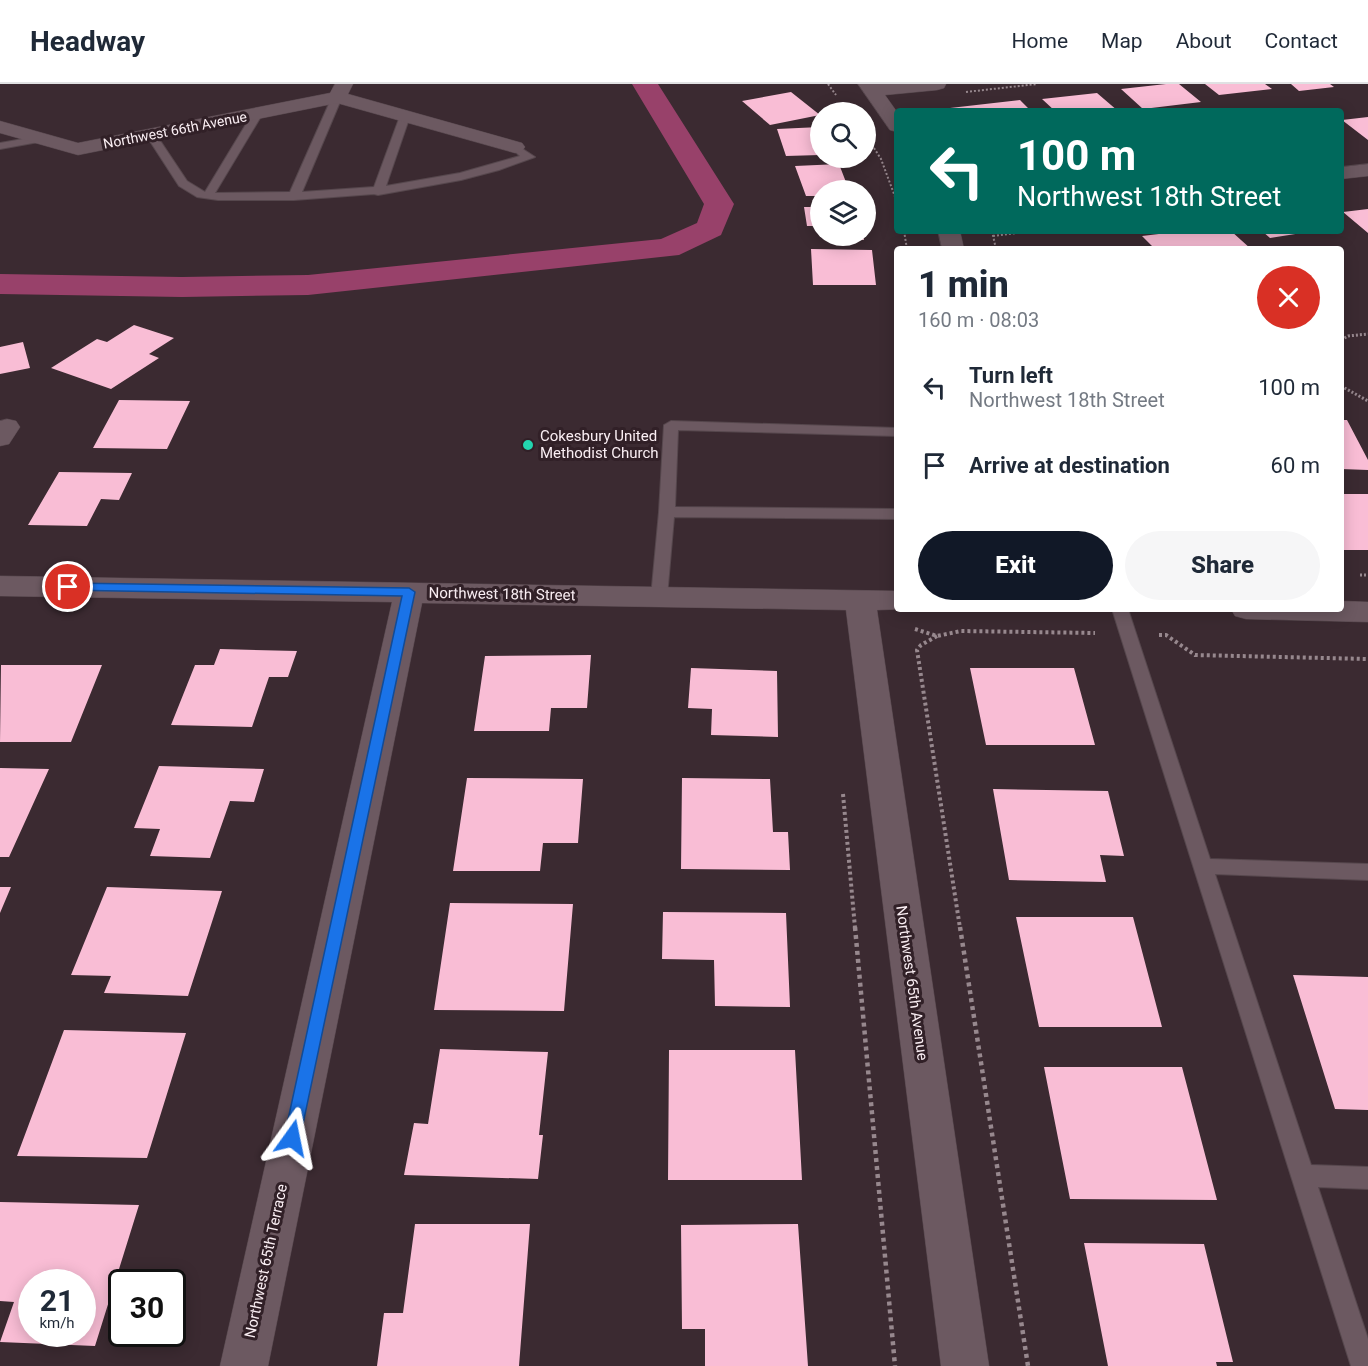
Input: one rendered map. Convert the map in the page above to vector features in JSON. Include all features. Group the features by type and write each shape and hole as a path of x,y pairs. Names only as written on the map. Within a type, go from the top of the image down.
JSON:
{"street":[{"path":"870,87 938,84"},
{"path":"870,87 894,122"},
{"path":"341,91 405,116 515,147"},
{"name":"Northwest 66th Avenue","path":"0,127 78,149 258,113 341,91"},
{"path":"1344,173 1368,170"},
{"name":"Northwest 18th Street","path":"0,586 659,597 874,610"},
{"name":"Northwest 65th Terrace","path":"244,1366 409,592"},
{"name":"Northwest 65th Avenue","path":"874,610 964,1366"},
{"path":"1344,611 1368,612"}],"lane":[{"path":"294,197 341,91"},
{"path":"208,196 258,113"},
{"path":"378,192 405,116"},
{"path":"152,135 188,188 208,196 294,197 378,192 487,171 529,157 515,147"},
{"path":"0,146 40,139"},
{"path":"659,597 667,512 671,425 894,432"},
{"path":"667,512 894,514"},
{"path":"1121,612 1303,1176 1359,1329 1364,1366"},
{"path":"1202,866 1368,872"},
{"path":"1303,1176 1368,1178"}],"path":[{"path":"966,92 1037,84"},
{"path":"876,150 894,194"},
{"path":"995,246 993,236 1009,234"},
{"path":"1344,338 1368,333"},
{"path":"1344,388 1368,401"},
{"path":"874,610 937,636"},
{"path":"1028,1366 917,650 921,645 937,636 961,631 1128,634 1166,635 1195,656 1368,659"},
{"path":"842,787 895,1366"}],"building":[{"path":"1179,84 1201,102 1142,108 1121,89"},
{"path":"1205,84 1265,84 1272,89 1219,95"},
{"path":"1291,84 1330,84 1334,87 1299,91"},
{"path":"791,92 810,107 810,117 770,125 742,101"},
{"path":"1097,93 1114,108 1052,108 1042,99"},
{"path":"1020,100 1028,108 950,108"},
{"path":"1368,117 1368,140 1344,122"},
{"path":"810,127 810,155 786,156 777,129"},
{"path":"795,166 841,168 845,180 810,180 810,196 806,196"},
{"path":"804,207 810,207 810,226 807,226"},
{"path":"1368,209 1368,233 1344,213"},
{"path":"1234,234 1248,246 1152,246 1142,236"},
{"path":"1265,234 1295,234 1270,238"},
{"path":"811,249 872,250 876,285 813,285"},
{"path":"134,325 174,338 149,354 159,358 111,389 51,368 97,339 107,342"},
{"path":"23,342 30,368 0,374 0,347"},
{"path":"119,400 190,401 167,449 93,448"},
{"path":"1344,420 1347,420 1368,460 1368,470 1344,469"},
{"path":"59,472 132,473 119,500 101,499 87,526 28,525"},
{"path":"1344,494 1368,494 1368,550 1344,550"},
{"path":"220,649 297,651 288,677 269,677 252,727 171,725 195,665 214,665"},
{"path":"591,655 587,708 551,708 549,731 474,731 485,656"},
{"path":"1,665 102,665 71,742 0,742"},
{"path":"691,668 777,671 778,737 711,735 712,709 688,708"},
{"path":"970,668 1074,668 1095,745 986,745"},
{"path":"159,766 264,769 254,802 230,801 210,858 150,856 160,829 134,828"},
{"path":"0,768 49,769 9,857 0,857"},
{"path":"467,778 583,779 578,843 543,843 540,871 453,871"},
{"path":"682,778 770,779 773,832 788,832 790,870 681,869"},
{"path":"993,789 1108,791 1124,856 1100,855 1106,882 1009,880"},
{"path":"0,887 11,887 0,913"},
{"path":"107,887 222,891 188,996 104,993 111,976 71,975"},
{"path":"450,903 573,904 564,1011 434,1010"},
{"path":"663,912 786,913 790,1007 715,1006 714,960 662,959"},
{"path":"1016,917 1133,917 1162,1027 1039,1027"},
{"path":"1293,975 1368,977 1368,1110 1335,1109"},
{"path":"64,1030 186,1033 147,1158 17,1156"},
{"path":"440,1049 548,1052 539,1135 543,1135 538,1179 404,1175 414,1123 428,1124"},
{"path":"669,1050 795,1050 802,1180 668,1180"},
{"path":"1044,1067 1182,1067 1217,1200 1070,1199"},
{"path":"0,1202 139,1205 119,1269 108,1269 108,1304 96,1343 96,1269 18,1269 18,1343 0,1342 14,1302 0,1301"},
{"path":"415,1224 530,1224 519,1366 377,1366 384,1313 403,1313"},
{"path":"798,1224 808,1366 705,1366 705,1329 682,1329 681,1225"},
{"path":"1084,1243 1204,1244 1233,1362 1216,1362 1217,1366 1108,1366"}],"waterway":[{"path":"0,284 182,287 308,285 668,248 710,228 719,204 645,84"}],"place":[{"name":"Cokesbury United Methodist Church","path":"528,445"}],"route":[{"path":"68,587 409,592 292,1138"}]}
